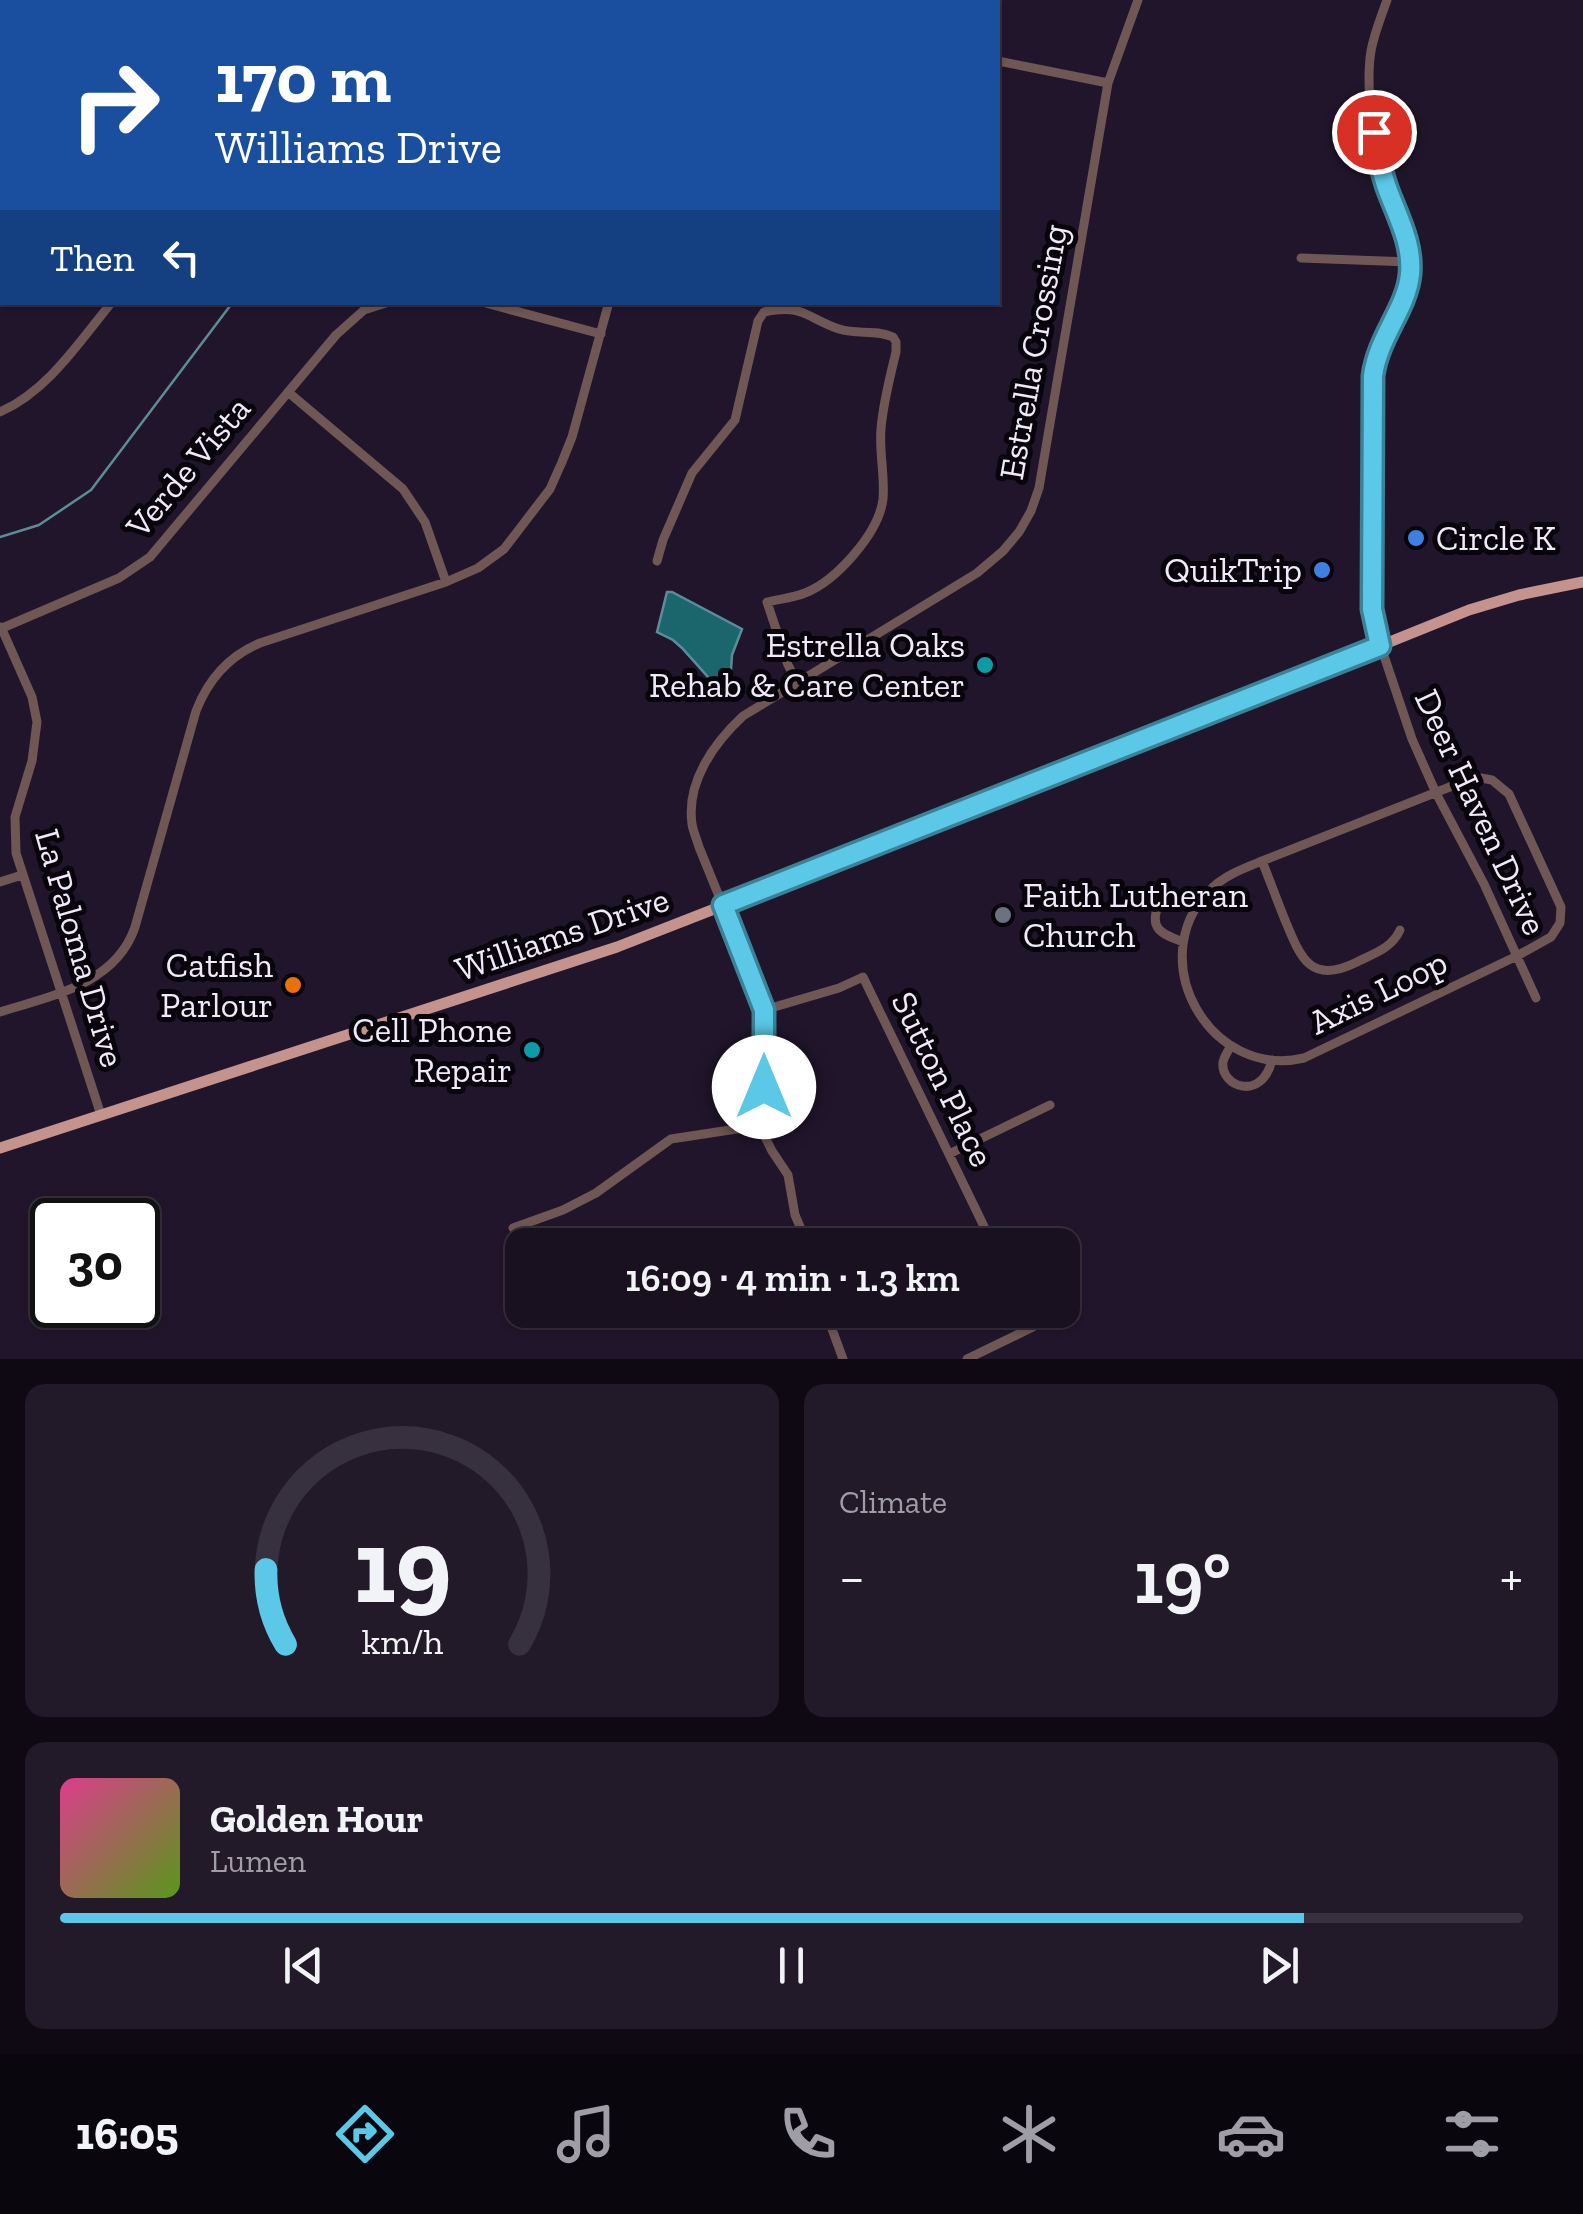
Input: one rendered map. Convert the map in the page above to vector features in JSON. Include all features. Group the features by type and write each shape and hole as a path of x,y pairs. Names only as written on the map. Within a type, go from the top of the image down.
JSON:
{"main road":[{"name":"Williams Drive","path":"0,1148 616,947 1469,610 1583,582"}],"street":[{"name":"Estrella Crossing","path":"764,1010 699,848 692,822 698,780 710,754 743,716 977,573 1003,551 1031,511 1050,430 1108,83 1138,0"},
{"path":"1301,258 1410,262 1406,236 1380,166 1370,87 1371,49 1387,0"},
{"path":"1000,61 1108,83"},
{"name":"Deer Haven Drive","path":"1410,262 1406,293 1379,347 1373,376 1372,609 1380,646 1412,739 1536,998"},
{"path":"0,412 38,388 109,305"},
{"name":"Verde Vista","path":"0,627 118,578 150,557 346,326 364,310 380,305"},
{"path":"493,305 601,334"},
{"path":"0,1012 62,992 102,973 132,938 196,712 207,687 223,667 260,643 446,582 478,568 504,549 550,490 572,436 608,305"},
{"path":"658,561 692,473 735,420 758,321 764,312 791,308 839,329 893,337 896,352 880,430 881,509 870,532 840,568 818,586 803,594 767,602 786,660 798,682"},
{"path":"288,392 404,488 425,522 446,582"},
{"name":"La Paloma Drive","path":"0,627 32,697 36,722 35,748 17,806 16,853 101,1115"},
{"name":"Axis Loop","path":"1481,778 1496,782 1508,794 1562,907 1560,923 1551,937 1322,1051 1296,1060 1256,1057 1231,1046 1208,1026 1182,971 1188,922 1210,890 1224,878 1262,861 1436,793 1481,778"},
{"path":"1262,861 1298,953 1317,969 1332,972 1346,968 1391,944 1400,930"},
{"path":"0,882 22,875"},
{"path":"1183,942 1164,934 1156,926 1154,915 1159,904 1172,900 1198,905"},
{"name":"Sutton Place","path":"764,1010 863,977 985,1228"},
{"path":"764,1010 765,1137 788,1174 801,1228"},
{"path":"1231,1046 1223,1066 1230,1079 1240,1086 1260,1083 1272,1060"},
{"path":"949,1154 1050,1105"},
{"path":"513,1228 563,1210 597,1192 671,1139 763,1125"},
{"path":"832,1328 843,1359"},
{"path":"967,1359 1033,1328"}],"shaded area":[{"path":"667,592 742,629 732,655 730,684 724,691 673,640 657,632"}],"waterway":[{"path":"0,537 39,525 91,490 231,305"}],"place":[{"name":"Circle K","path":"1416,538"},
{"name":"QuikTrip","path":"1322,570"},
{"name":"Estrella Oaks Rehab & Care Center","path":"985,665"},
{"name":"Faith Lutheran Church","path":"1003,915"},
{"name":"Catfish Parlour","path":"293,985"},
{"name":"Cell Phone Repair","path":"532,1050"}],"route":[{"path":"764,1087 764,1010 723,905 1380,646 1372,609 1373,376 1379,347 1406,293 1410,255 1380,166 1374,132"}]}
